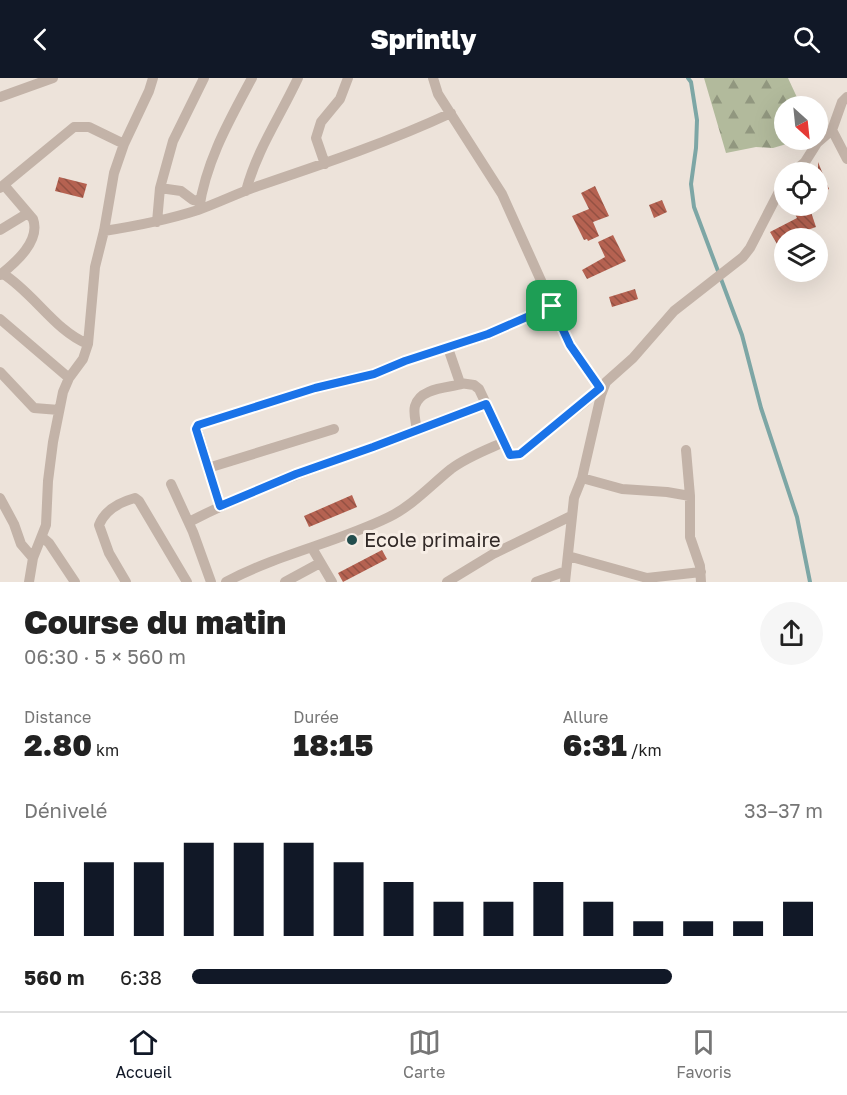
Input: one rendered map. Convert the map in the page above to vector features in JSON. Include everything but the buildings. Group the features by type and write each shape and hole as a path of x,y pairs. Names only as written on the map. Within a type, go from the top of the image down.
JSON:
{"street":[{"path":"0,96 50,78"},
{"path":"29,582 33,558 46,525 48,482 59,410 69,378 83,359 88,344 95,267 114,173 153,78"},
{"path":"158,222 160,188 173,141 204,78"},
{"path":"200,205 205,177 216,147 252,78"},
{"path":"246,190 264,139 298,78"},
{"path":"325,164 316,142 317,133 321,122 340,99 348,78"},
{"path":"433,78 436,89 502,194 574,352 603,385"},
{"path":"805,162 817,143 832,130 842,102 847,97"},
{"path":"104,231 158,222 200,205 325,164 452,113"},
{"path":"88,344 72,336 32,297 1,274 31,241 35,225 28,213 2,186 71,128 89,127 124,144"},
{"path":"832,130 847,159"},
{"path":"160,188 181,191 200,205"},
{"path":"417,430 414,408 426,392 462,384 477,387 510,455 520,454 633,358 674,311 743,257 774,203"},
{"path":"0,230 28,213"},
{"path":"220,506 196,429 198,425 315,388 374,374 405,361 494,332 552,306"},
{"path":"0,319 69,378"},
{"path":"448,348 462,384"},
{"path":"0,372 34,408 59,410"},
{"path":"536,582 566,577 574,498 582,478 603,385"},
{"path":"189,522 220,506 296,474 486,404"},
{"path":"208,468 334,429"},
{"path":"226,582 246,571 349,535 392,515 462,461 504,442"},
{"path":"568,556 647,578 701,577 690,537 690,496 686,450"},
{"path":"582,478 622,489 690,496"},
{"path":"171,483 189,522 211,582"},
{"path":"0,498 14,524 21,544 33,558"},
{"path":"126,582 109,553 99,525 105,513 135,498 139,501 187,582"},
{"path":"447,582 493,554 571,516"},
{"path":"42,537 49,543 75,582"},
{"path":"312,548 332,582"},
{"path":"285,582 320,563"}],"green space":[{"path":"704,78 788,78 796,96 774,96 774,148 756,147 726,153"}],"waterway":[{"path":"688,78 691,82 697,120 691,184 694,207 742,335 761,408 797,517 810,582"}],"place":[{"name":"Ecole primaire","path":"352,540"}],"route":[{"path":"552,306 570,345 600,388 520,454 510,455 486,404 296,474 220,506 196,429 198,425 315,388 374,374 429,352 488,334 552,306"}]}
